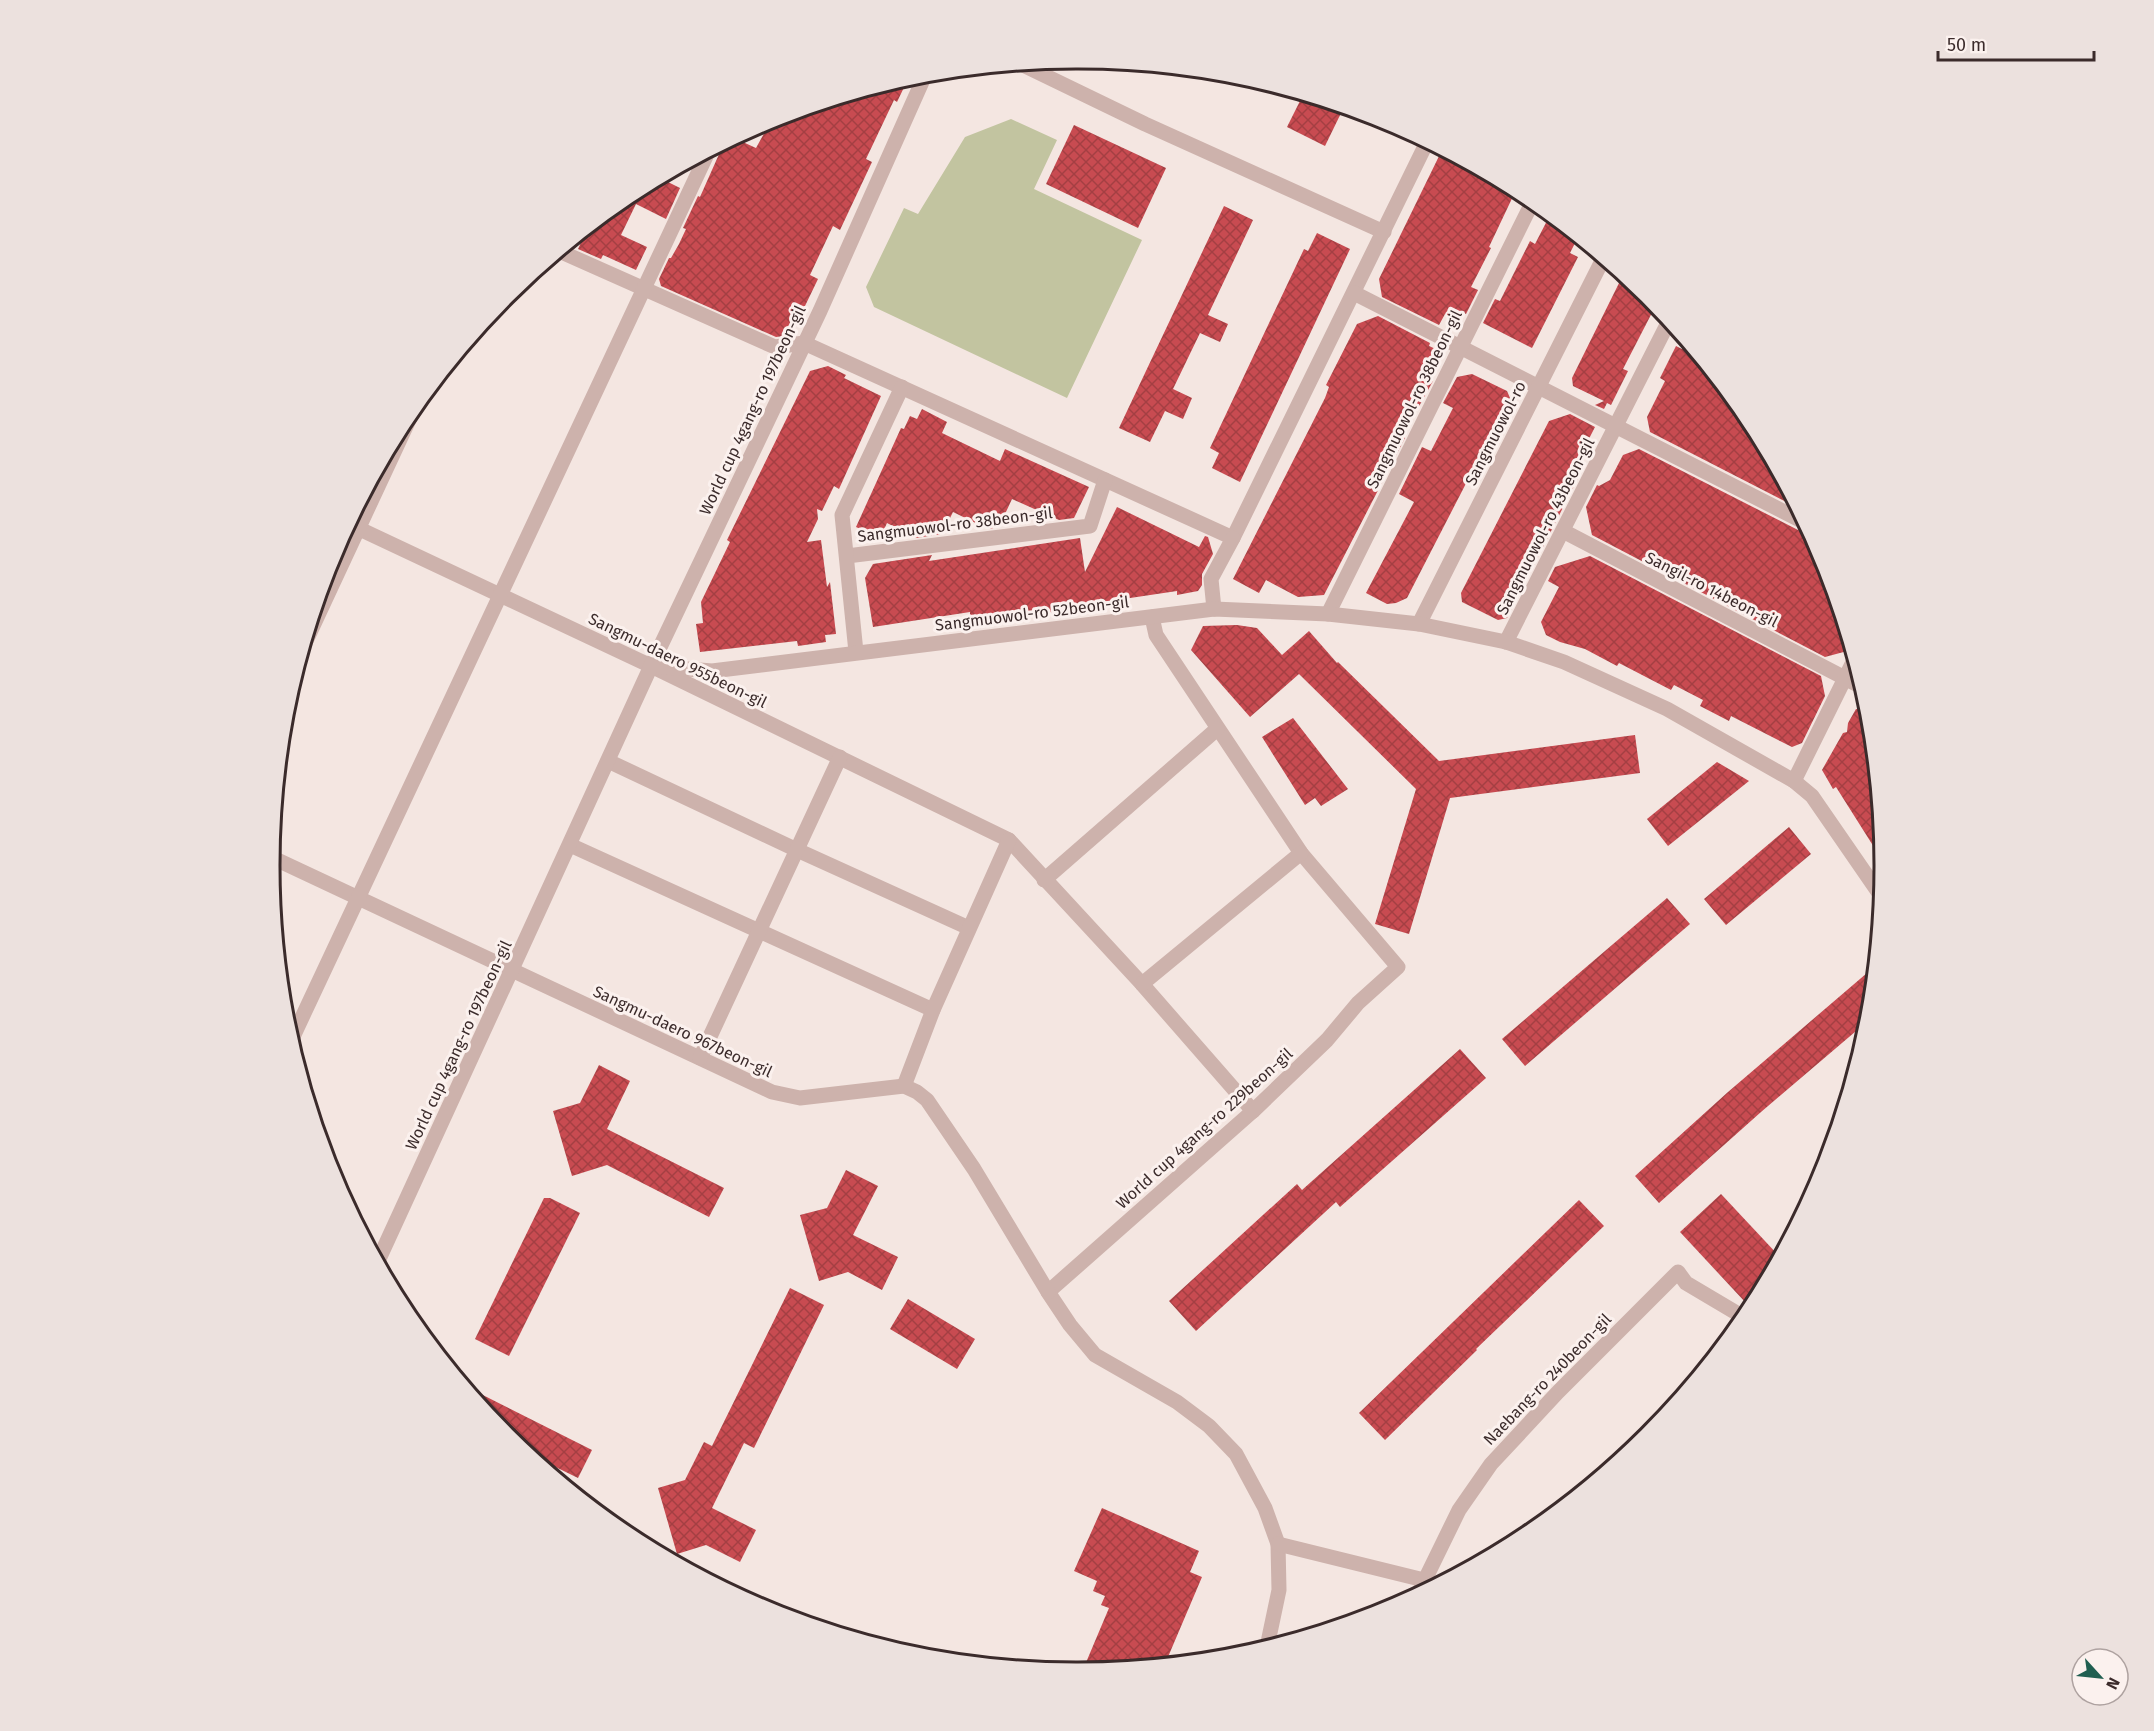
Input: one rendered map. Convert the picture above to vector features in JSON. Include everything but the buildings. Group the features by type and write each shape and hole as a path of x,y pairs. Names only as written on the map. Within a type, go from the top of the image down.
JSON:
{"street":[{"path":"1035,71 1155,129 1384,232"},
{"name":"World cup 4gang-ro 197beon-gil","path":"381,1253 651,666 804,343 921,84"},
{"path":"1214,609 1211,579 1424,149"},
{"path":"297,1027 703,163"},
{"name":"Sangmuowol-ro 38beon-gil","path":"1328,614 1529,209"},
{"path":"567,254 775,347 804,343 1233,538"},
{"name":"Sangmuowol-ro","path":"1419,624 1600,265"},
{"name":"Sangmuowol-ro 43beon-gil","path":"1354,293 1792,516"},
{"name":"Sangmuowol-ro 43beon-gil","path":"1506,642 1665,329"},
{"name":"Sangmuowol-ro 38beon-gil","path":"856,652 842,515 903,387"},
{"name":"Sangmuowol-ro 38beon-gil","path":"847,556 1090,526 1105,480"},
{"name":"Sangmu-daero 955beon-gil","path":"357,527 651,666 1008,840 1142,984 1253,1111"},
{"name":"Sangil-ro 14beon-gil","path":"1563,531 1851,681"},
{"name":"Sangmuowol-ro 52beon-gil","path":"651,666 712,671 1214,609 1328,614 1419,624 1506,642 1564,662 1666,709 1794,781 1812,796 1873,885"},
{"name":"World cup 4gang-ro 229beon-gil","path":"1048,1292 1253,1111 1327,1040 1358,1003 1398,967 1301,853 1156,635 1152,617"},
{"path":"1794,781 1849,671"},
{"path":"1044,880 1217,729"},
{"path":"699,1058 840,757"},
{"path":"608,761 969,928"},
{"path":"1008,840 933,1010 904,1086 927,1100 940,1118 974,1169 1048,1292 1070,1325 1095,1355 1177,1402 1209,1426 1236,1454 1265,1508 1278,1544 1279,1590 1269,1638"},
{"path":"570,845 933,1010"},
{"path":"1142,984 1301,853"},
{"name":"Sangmu-daero 967beon-gil","path":"280,861 772,1092 800,1098 904,1086"},
{"name":"Naebang-ro 240beon-gil","path":"1427,1581 1459,1510 1491,1464 1533,1418 1678,1272 1686,1283 1736,1313"},
{"path":"1278,1544 1418,1585"}],"green space":[{"path":"1011,119 1057,140 1034,189 1142,240 1067,398 874,307 866,287 904,208 918,214 965,137"}]}
